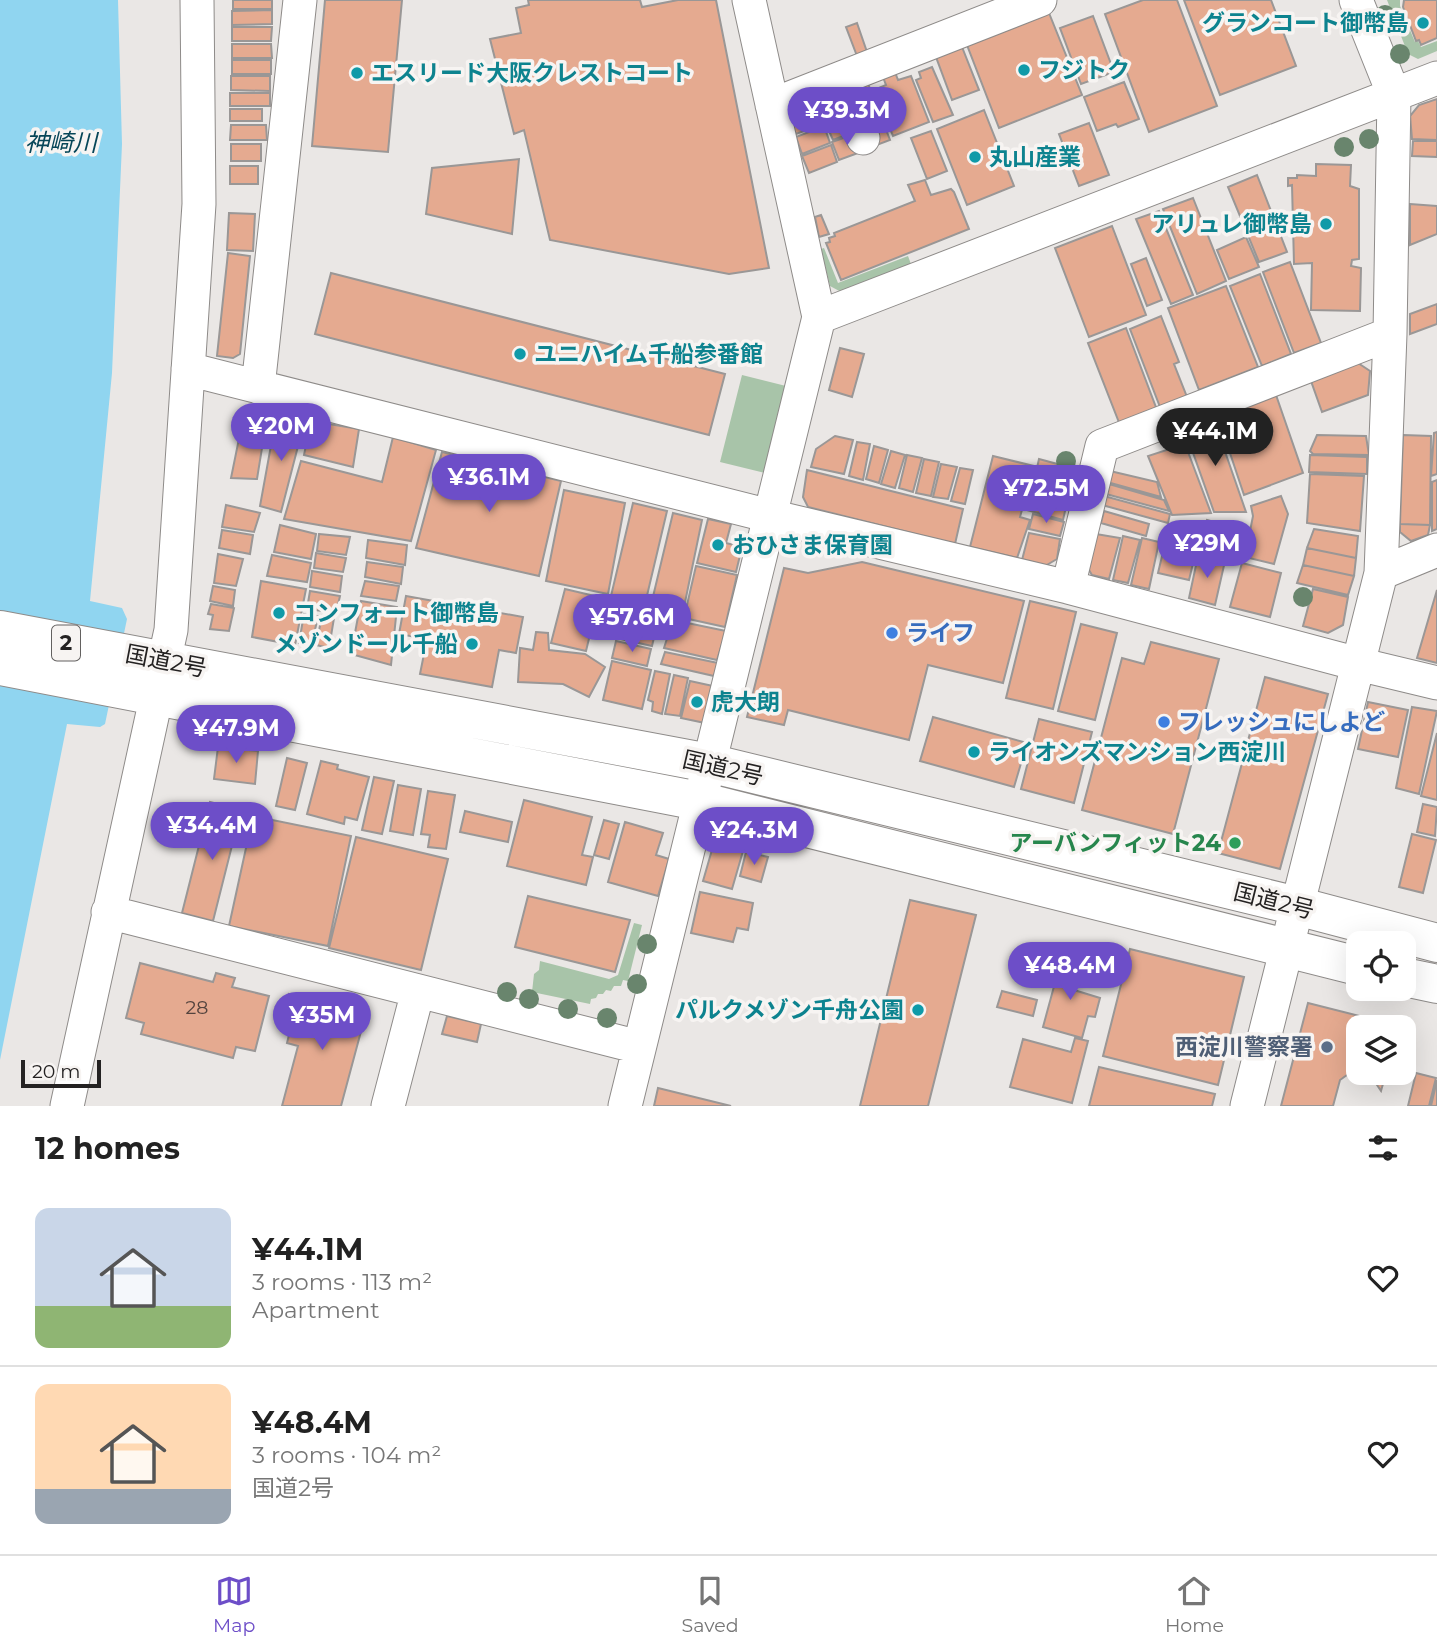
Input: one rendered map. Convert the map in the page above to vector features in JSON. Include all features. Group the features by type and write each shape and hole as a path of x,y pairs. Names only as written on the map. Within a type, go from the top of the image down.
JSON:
{"highway":[{"name":"国道2号","path":"0,630 146,676 699,801 1346,963"},
{"name":"国道2号","path":"0,666 146,676 709,764 1297,906 1437,943"},
{"path":"1416,980 1437,985"}],"street":[{"path":"67,1106 108,912 146,676 171,630 199,204 197,0"},
{"path":"258,387 300,0"},
{"path":"625,1106 819,317 749,0"},
{"path":"772,105 1040,0"},
{"path":"1247,1106 1381,573 1390,334 1394,94 1356,0"},
{"path":"819,317 1437,78"},
{"path":"839,79 863,138"},
{"path":"1068,587 1102,446 1390,334"},
{"path":"188,369 770,516 1068,587 1437,683"},
{"path":"1381,573 1437,550"},
{"path":"108,912 639,1047"},
{"path":"388,1106 418,991"}],"green space":[{"path":"1387,0 1400,0 1415,42 1418,41 1421,47 1437,41 1437,51 1418,59 1408,54"},
{"path":"824,248 838,283 908,256 912,267 843,293 830,286 821,249"},
{"path":"742,375 786,386 765,473 720,462"},
{"path":"634,923 642,925 628,981 623,980 621,986 614,986 611,991 598,994 591,999 590,1004 532,992 534,974 539,970 540,961 609,979 618,975"}],"water":[{"name":"神崎川","path":"0,0 118,0 122,144 112,373 90,601 122,608 127,619 105,724 100,727 67,724 0,1060"}],"building":[{"path":"233,0 272,0 272,9 233,9"},
{"name":"エスリード大阪クレストコート","path":"325,0 402,0 388,152 312,146"},
{"path":"528,0 640,0 642,7 678,0 716,0 769,268 729,274 550,240 524,130 514,134 490,39 521,33 516,8 529,5"},
{"path":"1143,0 1177,0 1217,106 1149,132 1105,14"},
{"path":"1184,0 1271,0 1296,66 1220,95"},
{"name":"グランコート御幣島","path":"1404,0 1437,0 1437,38 1421,45 1419,40 1416,41 1403,7"},
{"path":"272,10 272,24 232,25 232,11"},
{"name":"フジトク","path":"1049,13 1082,95 999,128 967,45"},
{"path":"1093,16 1114,72 1081,84 1060,28"},
{"path":"857,23 867,52 857,56 846,27"},
{"path":"232,27 272,27 271,41 232,41"},
{"path":"232,44 271,44 272,58 232,58"},
{"path":"962,47 979,90 952,100 936,57"},
{"path":"232,60 271,60 271,74 232,74"},
{"path":"932,67 953,115 933,122 916,80 921,78 919,72"},
{"path":"895,72 898,80 911,76 929,122 893,136 874,90 886,85 883,77"},
{"path":"231,76 270,76 270,91 231,90"},
{"path":"867,81 890,140 874,146 851,87"},
{"path":"1124,82 1139,119 1097,131 1084,97"},
{"path":"230,93 270,93 270,106 230,106"},
{"path":"837,95 844,114 824,122 817,102"},
{"path":"1437,99 1437,140 1412,139 1410,116 1419,105"},
{"path":"815,103 823,124 796,134 791,125 799,109"},
{"path":"230,109 262,109 262,121 230,121"},
{"name":"丸山産業","path":"984,110 1014,186 967,205 937,129"},
{"path":"845,117 851,133 833,140 826,124"},
{"path":"1089,123 1109,175 1079,186 1059,134"},
{"path":"231,125 266,125 267,140 230,140"},
{"path":"824,126 830,143 802,154 796,137"},
{"path":"931,131 947,171 927,179 911,138"},
{"path":"852,135 866,150 839,160 832,142"},
{"path":"1413,141 1437,141 1437,157 1412,156"},
{"path":"231,144 261,144 261,161 231,161"},
{"path":"831,145 837,162 809,173 802,156"},
{"path":"519,159 512,234 426,214 432,168"},
{"name":"アリュレ御幣島","path":"1316,164 1351,165 1350,186 1359,189 1359,259 1352,260 1351,266 1361,268 1360,311 1311,310 1312,263 1294,264 1292,185 1288,186 1288,178 1297,178 1297,175 1316,176"},
{"path":"230,166 258,166 258,184 230,184"},
{"path":"1257,175 1287,252 1259,262 1228,187"},
{"path":"925,180 931,195 951,189 954,192 969,229 841,280 826,243 830,242 829,238 835,236 834,233 915,201 908,185"},
{"path":"1193,198 1226,281 1197,294 1163,209"},
{"path":"1410,204 1437,206 1437,234 1410,245"},
{"path":"1159,211 1193,295 1171,304 1136,219"},
{"path":"229,213 255,214 253,251 227,250"},
{"path":"821,215 829,234 819,237 815,217"},
{"path":"1112,226 1146,315 1089,337 1055,248"},
{"path":"1246,237 1259,267 1229,279 1217,250"},
{"path":"228,253 250,256 240,354 233,358 217,356"},
{"path":"1146,258 1162,300 1147,306 1131,264"},
{"path":"1290,262 1321,343 1294,353 1263,272"},
{"name":"ユニハイム千船参番館","path":"331,273 725,374 709,435 315,334"},
{"path":"1260,274 1291,354 1262,366 1230,286"},
{"path":"1226,286 1258,367 1199,390 1168,308"},
{"path":"1437,304 1437,324 1410,334 1410,314"},
{"path":"1161,316 1179,362 1174,364 1187,397 1160,407 1130,329"},
{"path":"1126,328 1157,410 1120,425 1088,343"},
{"path":"840,348 864,354 852,397 829,390"},
{"path":"1358,363 1370,371 1368,395 1322,412 1311,381"},
{"path":"1276,395 1303,473 1244,495 1218,417"},
{"path":"244,414 267,417 257,479 231,478"},
{"path":"276,418 304,423 281,512 260,506"},
{"path":"1214,420 1246,512 1214,512 1185,430"},
{"path":"311,421 359,429 353,467 304,455"},
{"path":"1437,432 1437,474 1431,476 1434,433"},
{"path":"1317,435 1366,436 1369,455 1313,454 1310,451"},
{"path":"1403,435 1431,436 1430,525 1400,524"},
{"path":"835,436 853,440 844,474 811,467 816,449"},
{"path":"393,437 436,450 411,541 284,519 301,461 382,482"},
{"path":"857,442 870,444 863,480 849,476"},
{"path":"1185,444 1211,513 1172,515 1148,456"},
{"path":"874,446 888,450 879,483 866,479"},
{"path":"891,451 905,455 895,488 881,484"},
{"path":"442,452 561,481 539,576 416,548"},
{"path":"907,455 922,458 913,492 899,488"},
{"path":"1310,455 1367,457 1367,474 1309,472"},
{"path":"993,456 1034,466 1020,517 1030,520 1017,558 970,547"},
{"path":"924,459 939,462 931,496 916,493"},
{"path":"1039,459 1076,469 1067,499 1032,490"},
{"path":"941,464 957,467 948,499 933,497"},
{"path":"960,468 973,470 965,504 951,501"},
{"path":"807,470 963,509 955,544 808,507 803,497"},
{"path":"1110,471 1157,482 1161,497 1107,482"},
{"path":"1310,474 1364,476 1360,531 1307,523"},
{"path":"1437,480 1437,529 1432,531 1432,482"},
{"path":"1109,484 1164,500 1169,511 1106,494"},
{"path":"564,490 625,503 608,594 546,581"},
{"path":"1033,492 1067,502 1063,520 1027,510"},
{"path":"1104,496 1170,514 1168,523 1102,505"},
{"path":"1281,496 1288,514 1274,564 1245,557 1253,516 1251,506"},
{"path":"633,503 667,511 645,604 611,596"},
{"path":"226,505 260,513 254,532 222,527"},
{"path":"1104,511 1149,524 1146,536 1101,523"},
{"path":"673,513 702,520 683,612 651,605"},
{"path":"1033,514 1064,522 1060,536 1029,529"},
{"name":"おひさま保育園","path":"708,519 731,524 726,543 742,547 736,572 697,563"},
{"path":"1207,520 1247,531 1239,561 1201,552"},
{"path":"1400,524 1430,525 1428,535 1411,541 1400,532"},
{"path":"280,525 316,534 311,559 274,552"},
{"path":"1169,527 1200,534 1189,580 1158,573"},
{"path":"1314,529 1358,536 1356,558 1307,548"},
{"path":"222,530 253,535 250,554 219,548"},
{"path":"1029,533 1060,539 1057,559 1045,566 1022,560"},
{"path":"1090,533 1120,538 1109,579 1092,575 1083,560"},
{"path":"319,534 350,537 346,555 317,551"},
{"path":"1123,536 1140,540 1128,583 1113,580"},
{"path":"1142,538 1159,542 1149,589 1131,585"},
{"path":"368,540 407,545 405,565 366,558"},
{"path":"1307,548 1356,558 1354,576 1303,565"},
{"path":"316,553 346,558 343,572 314,568"},
{"path":"218,554 243,559 236,586 214,583"},
{"path":"272,555 311,563 307,582 267,576"},
{"path":"1198,556 1225,561 1215,605 1189,598"},
{"path":"367,562 403,567 401,584 365,577"},
{"name":"ライフ","path":"862,562 1024,601 1003,683 928,665 909,740 788,710 784,725 747,717 784,568 808,573"},
{"path":"1242,563 1281,573 1270,617 1230,607"},
{"path":"1303,565 1354,576 1348,595 1297,583"},
{"path":"696,566 737,575 725,627 684,618"},
{"path":"312,571 342,576 340,592 310,587"},
{"name":"コンフォート御幣島","path":"261,581 306,589 295,645 252,637"},
{"path":"365,581 399,586 396,601 361,596"},
{"path":"213,586 235,590 233,606 210,601"},
{"path":"565,589 599,597 586,651 551,643"},
{"path":"1313,589 1348,597 1343,625 1328,633 1303,626"},
{"path":"1437,590 1437,663 1417,658"},
{"path":"310,591 340,596 336,613 307,609"},
{"name":"メゾンドール千船","path":"406,596 523,617 516,653 499,650 492,687 420,674 427,639 399,634"},
{"path":"361,601 397,607 391,665 351,654"},
{"path":"1030,601 1076,612 1053,709 1006,698"},
{"path":"625,602 661,611 657,627 621,619"},
{"path":"211,604 234,608 229,631 210,629 213,615 208,614"},
{"path":"304,614 318,616 312,644 299,643"},
{"path":"322,616 334,618 329,648 316,645"},
{"path":"673,620 726,631 717,660 664,648"},
{"path":"620,621 656,629 652,646 616,638"},
{"path":"1081,624 1117,633 1095,720 1058,711"},
{"path":"536,632 548,633 549,650 585,654 605,667 589,697 563,684 518,682 520,648 533,650"},
{"path":"616,641 651,649 647,666 612,658"},
{"path":"1151,642 1219,659 1173,834 1082,810 1122,658 1144,664"},
{"path":"665,652 718,663 714,676 661,664"},
{"path":"612,661 651,670 642,709 603,700"},
{"path":"655,671 670,674 662,714 652,711 653,702 648,700"},
{"path":"674,675 688,678 680,716 665,714"},
{"path":"1265,677 1328,694 1280,869 1218,853"},
{"name":"虎大朗","path":"690,681 713,686 705,723 681,718"},
{"path":"1368,702 1408,710 1398,757 1358,749"},
{"path":"1412,707 1437,711 1419,794 1396,788"},
{"name":"ライオンズマンション西淀川","path":"933,717 1027,743 1014,787 920,761"},
{"path":"1039,719 1092,732 1074,803 1021,789"},
{"path":"1437,733 1437,800 1421,796"},
{"path":"218,747 258,751 255,784 214,779"},
{"path":"287,758 307,763 295,810 276,806"},
{"path":"321,761 338,765 337,769 369,777 357,820 345,817 344,824 307,814"},
{"path":"374,777 394,781 382,834 362,830"},
{"path":"398,785 421,789 413,835 390,831"},
{"path":"428,791 455,795 446,849 428,847 430,835 421,834"},
{"path":"524,800 592,817 582,855 593,857 586,885 507,866"},
{"path":"210,802 241,810 213,921 182,913"},
{"path":"1423,804 1437,807 1435,836 1417,832"},
{"path":"465,811 512,822 508,842 460,832"},
{"path":"253,816 351,836 328,946 229,926"},
{"path":"604,820 619,824 609,859 594,855"},
{"path":"625,822 663,833 656,855 669,859 658,896 608,882"},
{"path":"1412,834 1436,840 1423,893 1399,887"},
{"path":"356,837 448,859 421,970 329,948"},
{"path":"714,843 743,851 732,889 703,881"},
{"path":"746,852 768,857 761,882 740,876"},
{"path":"700,892 753,903 748,930 737,928 733,942 691,933"},
{"path":"528,896 630,920 615,972 515,947"},
{"name":"パルクメゾン千舟公園","path":"910,900 976,915 928,1106 860,1106"},
{"path":"1130,949 1244,977 1218,1085 1103,1056"},
{"path":"1062,957 1082,962 1074,990 1100,998 1095,1017 1088,1016 1082,1038 1043,1027"},
{"path":"140,963 213,982 216,973 235,978 232,987 269,996 255,1051 236,1047 233,1058 141,1034 144,1023 126,1018"},
{"path":"1002,991 1037,1000 1033,1016 997,1007"},
{"path":"289,994 295,996 292,1006 318,1012 321,998 367,1009 341,1106 282,1106 298,1046 287,1043 290,1031 281,1028"},
{"name":"西淀川警察署","path":"1308,1003 1355,1015 1346,1015 1346,1076 1340,1080 1333,1106 1281,1106"},
{"path":"447,1016 481,1024 477,1042 442,1034"},
{"path":"1075,1038 1088,1041 1072,1103 1010,1087 1023,1039 1071,1052"},
{"path":"1099,1067 1215,1094 1212,1106 1089,1106"},
{"path":"1416,1073 1436,1078 1429,1106 1408,1106 1413,1085 1416,1085"},
{"path":"1437,1080 1437,1106 1431,1106"},
{"name":"パルクメゾン千舟公園","path":"658,1088 731,1106 654,1106"}],"place":[{"name":"グランコート御幣島","path":"1423,23"},
{"name":"フジトク","path":"1024,70"},
{"name":"エスリード大阪クレストコート","path":"357,73"},
{"name":"丸山産業","path":"975,157"},
{"name":"アリュレ御幣島","path":"1326,224"},
{"name":"ユニハイム千船参番館","path":"520,354"},
{"name":"おひさま保育園","path":"718,545"},
{"name":"コンフォート御幣島","path":"279,613"},
{"name":"ライフ","path":"892,633"},
{"name":"メゾンドール千船","path":"472,644"},
{"name":"虎大朗","path":"697,702"},
{"name":"フレッシュにしよど","path":"1164,722"},
{"name":"ライオンズマンション西淀川","path":"974,752"},
{"name":"アーバンフィット24","path":"1235,843"},
{"name":"パルクメゾン千舟公園","path":"918,1010"},
{"name":"西淀川警察署","path":"1327,1047"}]}
